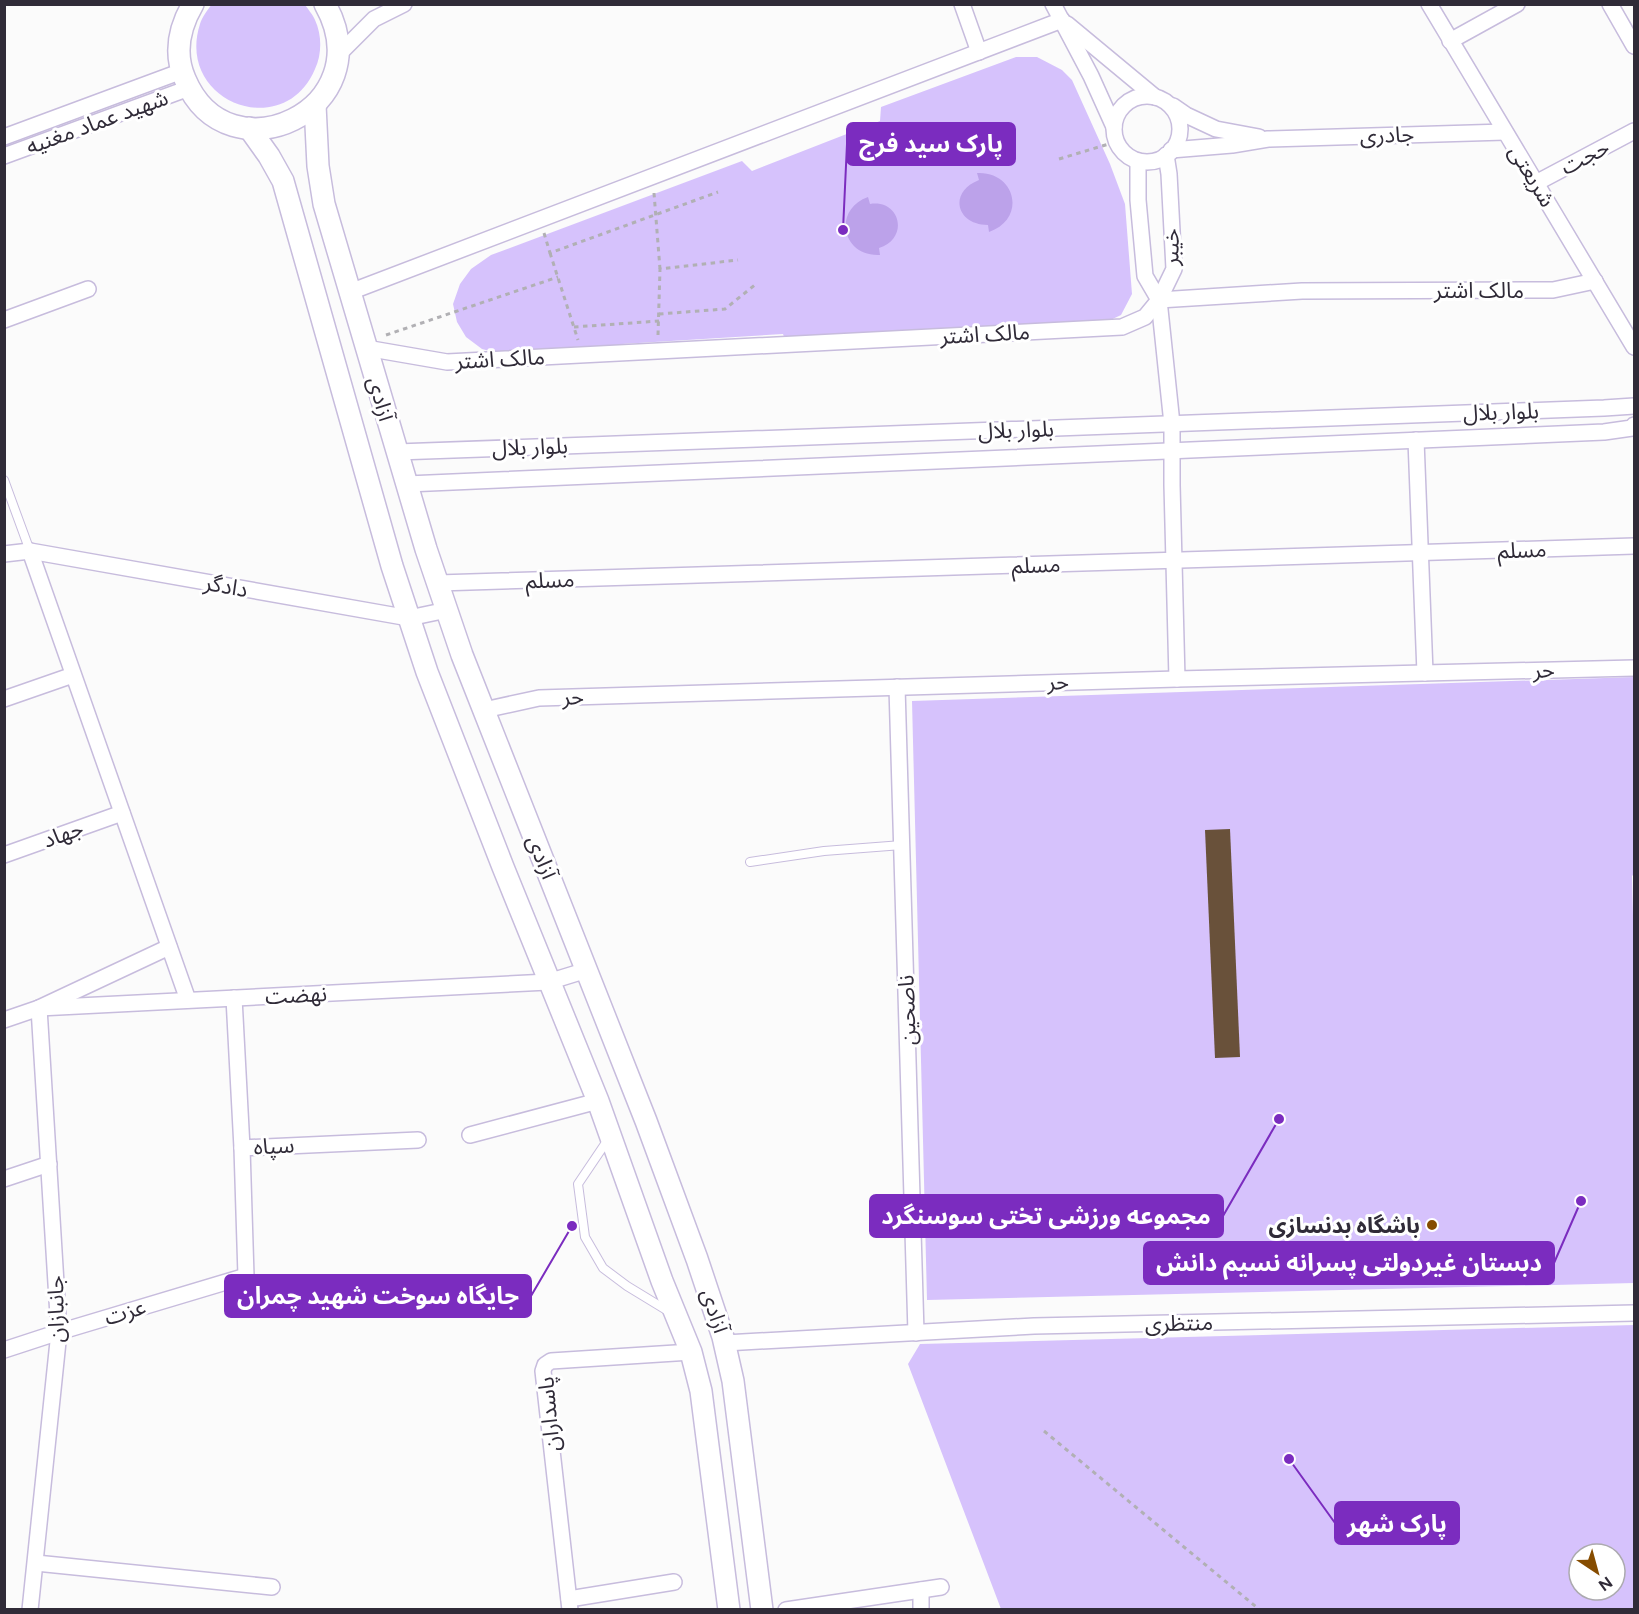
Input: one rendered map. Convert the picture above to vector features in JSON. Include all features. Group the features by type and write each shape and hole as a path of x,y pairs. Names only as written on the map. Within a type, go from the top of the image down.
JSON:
{"main road":[{"path":"193,4 180,34 179,52 185,80 200,103 214,115 231,124 249,128 267,128 301,117 327,91 335,73 339,54 338,35 325,4"},
{"name":"آزادی","path":"315,105 318,166 324,204 438,584 462,655 646,1121 698,1259 725,1343 733,1381 762,1610"},
{"name":"آزادی","path":"249,128 269,156 282,181 386,545 427,672 548,982 598,1101 662,1281 692,1352 701,1391 729,1610"}],"street":[{"path":"339,54 374,19 404,4"},
{"path":"962,4 979,52"},
{"path":"1053,4 1091,76 1124,154 1138,161 1152,162 1168,153 1176,144 1180,131 1178,116 1162,100 1062,20"},
{"name":"شریعتی","path":"1429,4 1635,347"},
{"path":"1450,40 1517,4"},
{"path":"1610,4 1635,46"},
{"path":"350,292 1062,20"},
{"name":"شهید عماد مغنیه","path":"4,137 185,80"},
{"name":"شهید عماد مغنیه","path":"4,156 185,80"},
{"path":"1115,134 1117,113 1127,102 1141,96 1162,100 1186,115 1216,129 1268,139"},
{"name":"جادری","path":"1268,139 1505,132"},
{"name":"حجت","path":"1536,183 1635,132"},
{"path":"1168,153 1268,139"},
{"name":"خیبر","path":"1159,300 1174,269 1168,153"},
{"name":"خیبر","path":"1138,161 1138,200 1145,276 1159,300"},
{"name":"مالک اشتر","path":"365,345 447,362 657,352 1122,327 1145,316 1159,300 1302,291 1553,290 1595,281"},
{"path":"4,320 88,290"},
{"path":"1159,300 1172,424 1177,678"},
{"name":"بلوار بلال","path":"397,452 1604,408 1635,405"},
{"name":"بلوار بلال","path":"407,484 1604,432 1632,428 1635,425"},
{"path":"1416,440 1425,673"},
{"name":"مسلم","path":"438,584 1635,546"},
{"path":"30,551 188,1000"},
{"name":"دادگر","path":"4,554 30,551 409,618 447,610"},
{"name":"حر","path":"484,710 539,698 1177,678 1635,668"},
{"path":"4,699 74,675"},
{"name":"ناصحین","path":"897,687 916,1333"},
{"name":"جهاد","path":"4,855 122,813"},
{"path":"39,1008 169,947"},
{"name":"نهضت","path":"4,1020 39,1008 548,982 587,970"},
{"name":"سپاه","path":"234,998 242,1148 418,1140"},
{"name":"جانبازان","path":"30,1610 59,1332 39,1008"},
{"path":"470,1135 598,1101"},
{"name":"عزت","path":"4,1350 246,1276 242,1148"},
{"path":"4,1179 50,1164"},
{"name":"منتظری","path":"725,1343 1034,1326 1635,1313"},
{"name":"پاسداران","path":"569,1604 543,1371 545,1365 551,1361 692,1352"},
{"path":"36,1563 272,1587"},
{"path":"569,1604 674,1582"},
{"path":"786,1610 941,1587"},
{"path":"921,1590 921,1610"}],"lane":[{"path":"4,480 30,551"},
{"path":"750,862 824,851 902,845"},
{"path":"610,1137 579,1184 585,1237 603,1268 627,1286 676,1316"}],"path":[{"path":"1059,159 1115,134"},
{"path":"652,177 660,269 657,352"},
{"path":"550,253 718,192"},
{"path":"540,220 583,355"},
{"path":"660,269 738,260"},
{"path":"365,345 558,277"},
{"path":"659,314 725,309 756,284"},
{"path":"574,327 658,321"},
{"path":"1044,1431 1260,1610"}],"shaded area":[{"path":"212,4 305,5 317,26 320,51 315,69 300,92 280,104 258,108 236,104 217,92 203,74 196,51 200,24"},
{"path":"1016,57 1037,57 1062,70 1072,80 1110,164 1125,204 1132,294 1121,315 1102,324 786,342 783,334 622,344 622,350 505,355 482,349 466,337 457,322 453,304 460,284 471,269 491,255 742,161 752,171 880,121 881,107"},
{"path":"977,173 990,174 1001,180 1008,187 1012,197 1009,217 1001,226 989,232 988,225 977,224 969,220 960,207 963,192 969,185 979,180"},
{"path":"868,197 870,204 888,207 897,220 898,228 895,236 889,243 879,248 880,255 867,254 857,249 846,232 849,212 857,203"},
{"path":"1634,677 1634,874 1632,876 1634,1283 927,1300 912,701"},
{"path":"1634,1325 1634,1609 1001,1609 908,1364 920,1344"}],"building":[{"path":"1230,829 1240,1057 1215,1058 1205,830"}],"place":[{"name":"پارک سید فرج","path":"843,230"},
{"name":"مجموعه ورزشی تختی سوسنگرد","path":"1279,1119"},
{"name":"دبستان غیردولتی پسرانه نسیم دانش","path":"1581,1201"},
{"name":"باشگاه بدنسازی","path":"1432,1225"},
{"name":"جایگاه سوخت شهید چمران","path":"572,1226"},
{"name":"پارک شهر","path":"1289,1459"}]}
